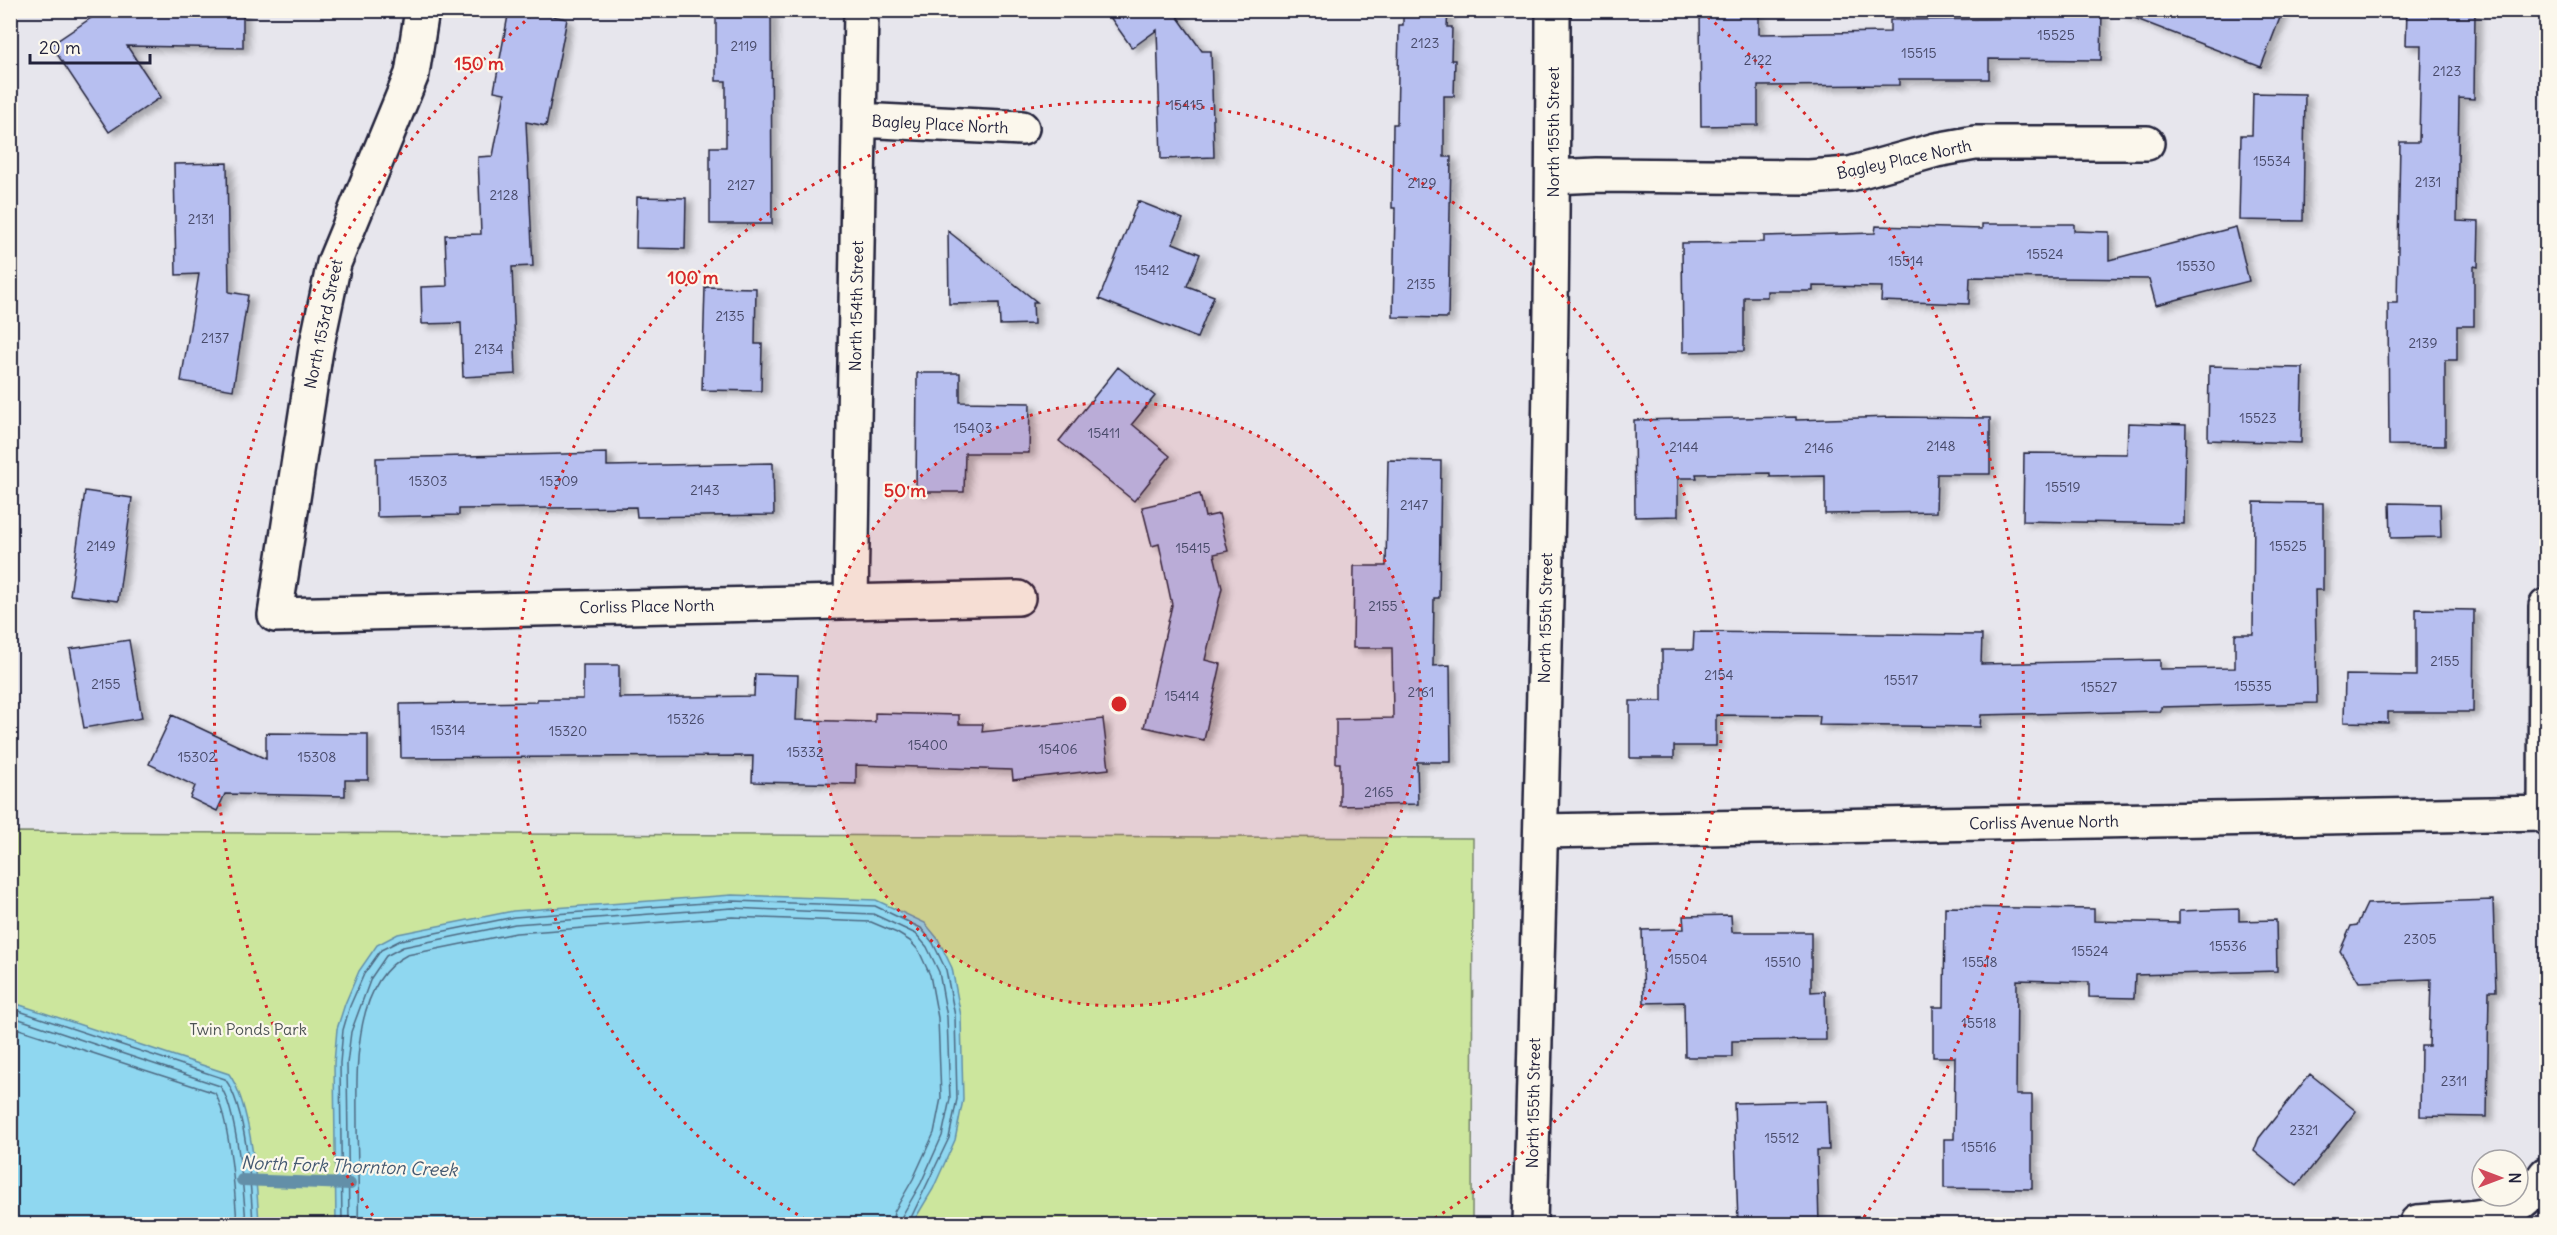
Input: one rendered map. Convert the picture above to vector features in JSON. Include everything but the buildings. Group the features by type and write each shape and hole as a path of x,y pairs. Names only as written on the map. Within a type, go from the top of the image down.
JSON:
{"street":[{"name":"North 153rd Street","path":"275,615 316,349 334,263 412,74 422,10"},
{"name":"North 154th Street","path":"851,602 861,10"},
{"name":"North 155th Street","path":"1530,1224 1541,831 1553,177 1553,10"},
{"name":"Bagley Place North","path":"859,120 1022,128"},
{"name":"Bagley Place North","path":"1553,177 1597,175 1809,177 1850,174 1936,150 1975,143 2147,143"},
{"name":"Corliss Place North","path":"275,615 1018,598"},
{"path":"2546,815 2547,606"},
{"name":"Corliss Avenue North","path":"1541,831 2546,815"},
{"path":"2417,1222 2472,1217 2511,1209 2535,1190 2547,1174"}],"green space":[{"name":"Twin Ponds Park","path":"11,832 1473,838 1472,1224 11,1224"}],"water":[{"path":"732,895 876,900 925,923 938,939 952,968 961,1016 963,1100 955,1140 933,1189 912,1224 336,1224 334,1063 337,1029 359,971 377,945 398,934 513,911"},
{"path":"11,1002 229,1074 237,1088 248,1125 255,1167 259,1224 11,1224"}],"waterway":[{"name":"North Fork Thornton Creek","path":"242,1180 350,1184"}]}
